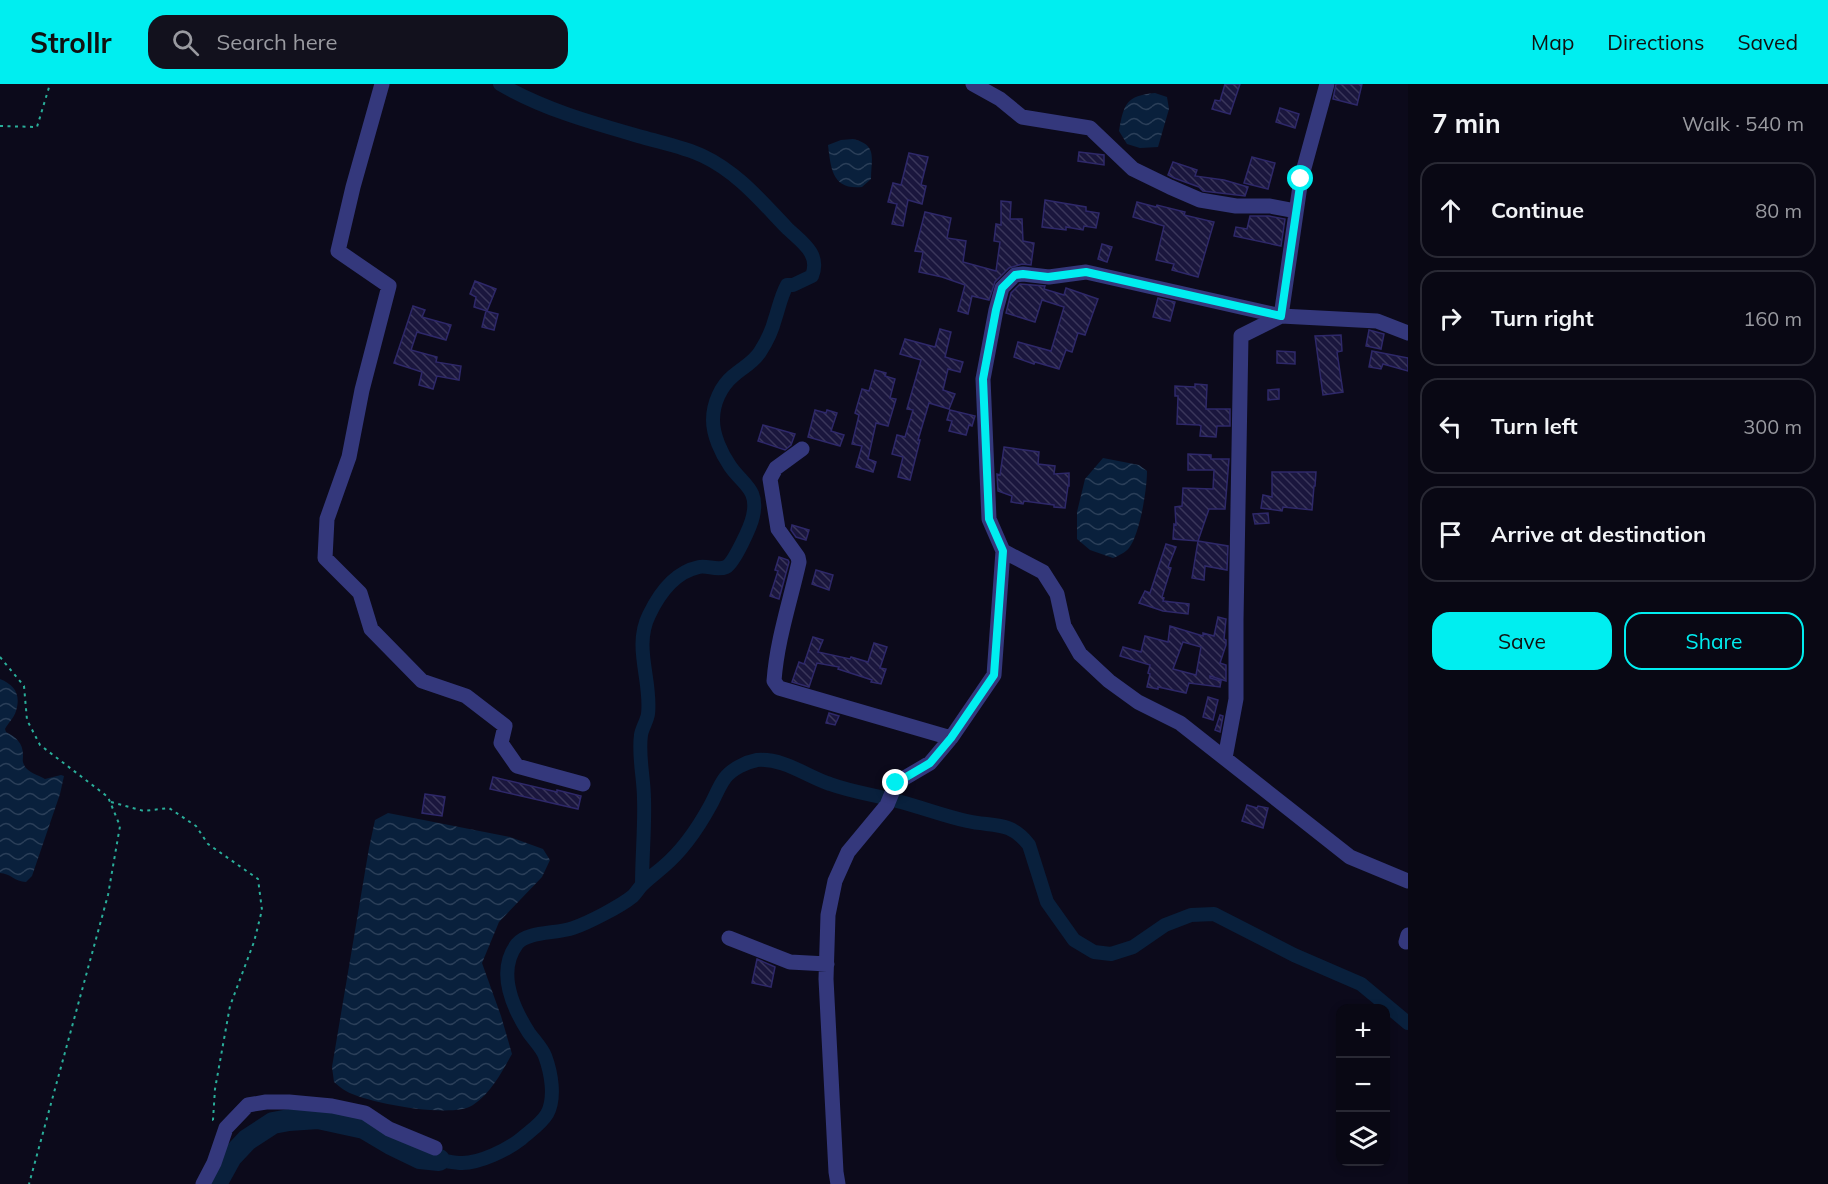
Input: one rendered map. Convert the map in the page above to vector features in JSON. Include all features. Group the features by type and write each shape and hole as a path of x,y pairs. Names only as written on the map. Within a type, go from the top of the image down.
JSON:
{"street":[{"path":"382,84 353,187 338,251 389,286 362,390 349,457 327,519 325,558 360,593 371,629 422,681 466,696 506,726 501,743 517,766 583,784"},
{"path":"973,84 1000,99 1022,117 1090,128 1133,169 1200,200 1236,206 1270,206 1296,211"},
{"path":"1281,316 1301,179 1322,85"},
{"path":"838,1184 828,1028 827,964 828,915 835,881 848,852 887,805 896,783 930,763 951,738 994,675 1003,551 989,519 983,379 1002,288 1015,275 1048,277 1086,272 1281,316 1377,321 1408,333"},
{"path":"1225,758 1236,699 1241,336 1281,316"},
{"path":"802,449 776,468 770,479 778,529 798,557 799,562 783,622 774,681 779,688 951,738"},
{"path":"1003,551 1043,572 1057,594 1064,626 1080,654 1109,681 1138,702 1180,723 1350,857 1408,880"},
{"path":"729,938 790,962 827,964"},
{"path":"203,1184 214,1163 226,1128 248,1105 266,1102 332,1106 366,1113 390,1129 435,1148"}],"path":[{"path":"0,126 37,127 50,84"},
{"path":"0,657 24,686 27,720 40,745 108,797 120,826 108,895 29,1184"},
{"path":"111,802 144,811 169,808 196,826 208,844 258,879 262,910 254,942 230,1006 215,1089 213,1120 226,1128"}],"water":[{"path":"1155,93 1167,97 1169,109 1158,147 1140,148 1127,144 1119,131 1125,107 1138,96"},
{"path":"853,139 866,145 871,153 871,179 862,187 844,185 835,176 830,162 828,145 841,140"},
{"path":"1103,458 1139,465 1147,471 1140,522 1133,541 1128,549 1113,558 1090,550 1077,539 1077,512 1085,479"},
{"path":"0,679 10,684 16,691 18,700 16,711 5,729 20,744 25,767 45,779 64,776 32,876 26,882 0,873"},
{"path":"388,813 510,837 543,849 550,860 542,877 499,922 482,963 512,1054 496,1082 486,1094 473,1105 463,1109 429,1110 390,1104 356,1096 334,1082 332,1067 369,848 375,820"}],"building":[{"path":"1225,84 1240,84 1230,114 1212,109 1215,100 1220,101"},
{"path":"1336,84 1362,84 1357,105 1333,99"},
{"path":"1280,108 1299,114 1295,128 1276,122"},
{"path":"1079,152 1104,155 1104,165 1078,161"},
{"path":"909,153 928,157 921,185 926,186 922,204 908,200 903,226 892,224 897,204 888,202 893,183 901,185"},
{"path":"1252,157 1275,163 1268,189 1244,183"},
{"path":"1173,162 1197,170 1195,176 1224,180 1248,187 1245,196 1203,191 1199,187 1174,178 1168,175"},
{"path":"1045,200 1086,207 1086,211 1099,213 1096,228 1084,226 1083,230 1066,227 1066,230 1042,227"},
{"path":"1001,201 1011,202 1010,219 1022,219 1023,241 1034,243 1031,265 1022,264 1009,268 995,282 989,300 972,296 968,314 958,311 965,285 919,272 923,252 915,251 925,212 951,218 947,238 966,241 963,262 996,271 1000,242 994,241 996,224 1001,225"},
{"path":"1137,202 1185,212 1184,215 1214,222 1198,277 1172,270 1174,264 1156,260 1164,226 1133,217"},
{"path":"1250,216 1285,219 1281,246 1234,236 1236,227 1247,229"},
{"path":"1102,244 1112,247 1107,262 1098,259"},
{"path":"475,281 496,289 487,311 474,307 476,297 470,294"},
{"path":"1020,284 1045,286 1044,289 1064,295 1066,288 1098,299 1085,335 1078,333 1072,352 1066,350 1059,369 1014,357 1018,342 1051,351 1064,307 1042,300 1035,322 1006,313 1011,293"},
{"path":"1158,298 1175,302 1170,321 1153,317"},
{"path":"413,306 425,310 422,317 451,325 446,340 417,332 411,350 437,357 436,362 461,366 459,380 437,376 433,389 419,385 422,372 394,363"},
{"path":"486,311 498,314 494,330 482,327"},
{"path":"940,329 951,332 945,357 963,362 960,372 948,369 943,390 955,394 949,409 929,403 918,440 920,440 910,480 898,477 903,457 892,454 897,435 905,437 913,410 907,409 921,360 900,354 905,339 935,347"},
{"path":"1369,330 1384,334 1381,349 1366,346"},
{"path":"1341,335 1342,351 1337,352 1343,392 1323,395 1315,336"},
{"path":"1277,351 1295,352 1295,364 1277,363"},
{"path":"1372,351 1408,358 1408,371 1383,364 1381,369 1369,367"},
{"path":"875,370 895,379 890,398 896,399 888,426 876,423 868,459 876,462 873,472 856,467 862,446 852,444 859,415 855,413 862,389 869,391"},
{"path":"1195,384 1207,385 1206,409 1230,409 1230,426 1217,426 1216,437 1200,436 1201,426 1199,425 1177,424 1178,396 1175,396 1175,386 1195,387"},
{"path":"1279,389 1279,399 1268,400 1268,390"},
{"path":"815,410 837,413 831,431 844,435 840,446 808,437"},
{"path":"950,410 975,416 966,435 949,431 952,421 947,420"},
{"path":"763,425 795,434 791,445 785,450 758,441"},
{"path":"1004,447 1039,452 1038,464 1055,466 1054,474 1069,473 1065,508 1024,501 1023,504 1011,502 1012,496 998,491 997,474 1000,475"},
{"path":"1188,454 1211,455 1211,459 1229,459 1225,509 1209,509 1198,541 1173,539 1174,524 1176,525 1175,507 1182,506 1183,488 1213,489 1214,470 1188,470"},
{"path":"1272,472 1316,472 1312,510 1283,507 1282,511 1261,508 1263,495 1272,497"},
{"path":"1268,513 1269,523 1255,524 1253,514"},
{"path":"792,525 809,530 806,540 796,537 791,530"},
{"path":"1198,541 1228,546 1227,570 1205,566 1204,580 1192,578"},
{"path":"1166,544 1176,547 1168,567 1171,568 1162,597 1163,601 1189,604 1188,614 1163,611 1139,603 1145,591 1150,593"},
{"path":"779,557 789,562 779,599 770,596 778,571 775,570"},
{"path":"816,570 833,575 829,590 812,584"},
{"path":"1218,617 1226,619 1224,639 1226,645 1220,663 1226,665 1226,681 1210,676 1210,678 1221,681 1220,687 1189,683 1186,693 1147,687 1150,665 1120,656 1123,647 1141,652 1145,636 1168,642 1170,626 1203,636 1203,633 1214,636","holes":["1183,642 1201,647 1196,675 1173,669"]},
{"path":"813,637 823,640 818,652 868,662 874,643 887,647 880,668 886,669 881,684 838,669 839,667 817,663 809,687 792,682 799,662 804,664"},
{"path":"1208,697 1218,700 1213,720 1203,717"},
{"path":"829,713 839,716 835,725 826,723"},
{"path":"1220,715 1223,716 1220,732 1215,730"},
{"path":"493,777 581,796 578,809 490,789"},
{"path":"425,794 445,797 442,816 422,813"},
{"path":"1247,805 1268,808 1263,828 1242,821"},
{"path":"757,959 775,967 771,987 752,983"}],"waterway":[{"path":"500,84 570,115 681,148 715,163 727,170 758,197 808,248 814,261 812,276 793,285 787,285 763,348 725,385 714,407 713,426 718,444 727,461 749,488 754,499 753,516 746,535 726,567 699,567 675,579 658,599 645,627 643,652 649,702 640,743 644,791 642,885"},
{"path":"439,1160 469,1162 501,1151 535,1127 545,1118 550,1108 552,1085 545,1056 523,1023 509,990 508,966 517,944 528,937 579,926 633,896 644,883 677,854 689,839 728,775 739,766 757,760 786,765 821,781 847,789 906,803 958,819 1008,828 1022,837 1029,845 1047,902 1074,940 1094,952 1111,954 1133,947 1165,925 1191,915 1214,914 1294,955 1361,984 1408,1023"},
{"path":"216,1184 231,1157 247,1140 273,1123 289,1120 318,1118 364,1128 420,1158 439,1160"}],"route":[{"path":"896,783 930,763 951,738 994,675 1003,551 989,519 983,379 1002,288 1015,275 1048,277 1086,272 1281,316 1301,179"}]}
